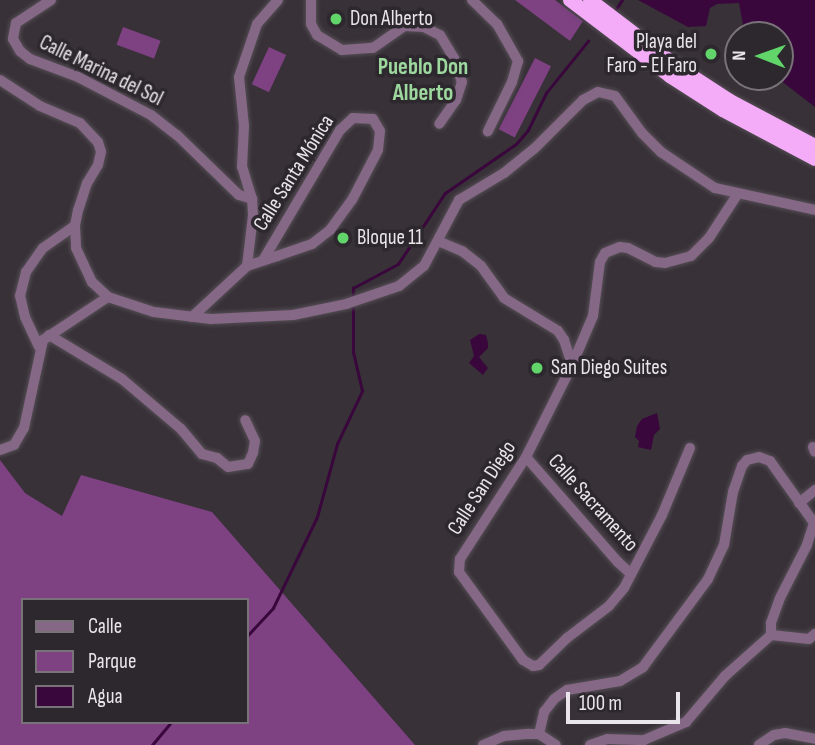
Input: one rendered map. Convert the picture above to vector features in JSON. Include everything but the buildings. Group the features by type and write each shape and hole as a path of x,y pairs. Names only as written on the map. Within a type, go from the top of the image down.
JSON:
{"highway":[{"path":"570,0 680,82 723,110 812,155"},
{"path":"590,0 678,67 812,155"}],"street":[{"name":"Calle Marina del Sol","path":"51,0 14,27 13,38 20,51 35,61 78,76 158,120 239,195 252,199"},
{"path":"192,317 247,265 252,237 252,199 242,167 244,126 239,77 257,24 265,11 278,0"},
{"path":"311,0 311,24 317,35 342,50 352,52 373,48 405,26 424,27 440,35 454,58 462,82 456,100 439,124"},
{"path":"472,0 497,24 518,61 512,82 488,131"},
{"path":"0,80 40,106 80,123 92,136 101,152 98,165 87,183 75,226 76,248 92,282 108,297 154,312 192,317 263,318 346,304 399,286 424,266 460,200 504,173 534,149 583,100 598,92 615,96 642,133 690,174 715,188 737,195 815,210"},
{"name":"Calle Santa Mónica","path":"247,265 263,260 312,244 330,230 352,200 378,150 380,131 373,119 359,116 346,122 263,260"},
{"name":"Calle San Diego","path":"690,448 662,515 631,573 609,606 567,638 539,665 533,666 523,660 457,566 526,457 572,365 593,316 600,262 605,253 620,247 628,248 656,262 665,263 691,256 709,238 737,195"},
{"path":"39,347 25,317 20,296 26,272 43,248 75,226"},
{"path":"438,241 462,251 481,266 504,298 558,331 565,340 572,365"},
{"path":"0,450 13,445 24,428 39,347 49,335 108,297"},
{"path":"49,335 122,379 181,429 202,454 217,458 228,467 248,464 253,453 255,441 244,420"},
{"name":"Calle Sacramento","path":"526,457 618,562 631,573"},
{"path":"539,734 544,712 554,699 579,687 620,681 643,667 708,579 724,545 733,492 747,460 760,457 770,461 811,517 813,530 780,598 771,623 771,635"},
{"path":"799,503 815,490"},
{"path":"590,745 607,739 644,740 686,722 725,676 771,635 809,639 815,634"},
{"path":"759,745 774,735 785,733 815,739"},
{"path":"483,745 504,736 539,734 556,745"}],"green space":[{"path":"515,0 555,0 583,21 570,41"},
{"path":"123,27 161,41 154,59 117,45"},
{"path":"269,47 286,55 269,92 252,84"},
{"path":"535,58 551,66 515,137 499,129"},
{"path":"0,460 25,493 62,516 81,475 212,512 415,745 0,745"}],"water":[{"path":"638,0 815,0 815,107 794,91 794,21 742,21 739,3 717,4 710,8 706,26 688,27"},
{"path":"479,334 486,335 488,343 488,348 479,357 488,368 483,375 469,363 474,356 470,340"},
{"path":"657,413 660,429 654,435 651,450 638,447 639,441 635,437 637,426 642,419"}],"waterway":[{"path":"616,9 622,0"},
{"path":"353,295 353,288 398,264 445,193 516,144 528,130 546,93 588,41"},
{"path":"248,635 273,608 317,517 337,444 362,391 353,353 353,308"},
{"path":"152,745 169,724"}],"place":[{"name":"Don Alberto","path":"336,19"},
{"name":"Playa del Faro - El Faro","path":"711,54"},
{"name":"Bloque 11","path":"343,238"},
{"name":"San Diego Suites","path":"537,368"}],"district":[{"name":"Pueblo Don Alberto","path":"423,80"}]}
